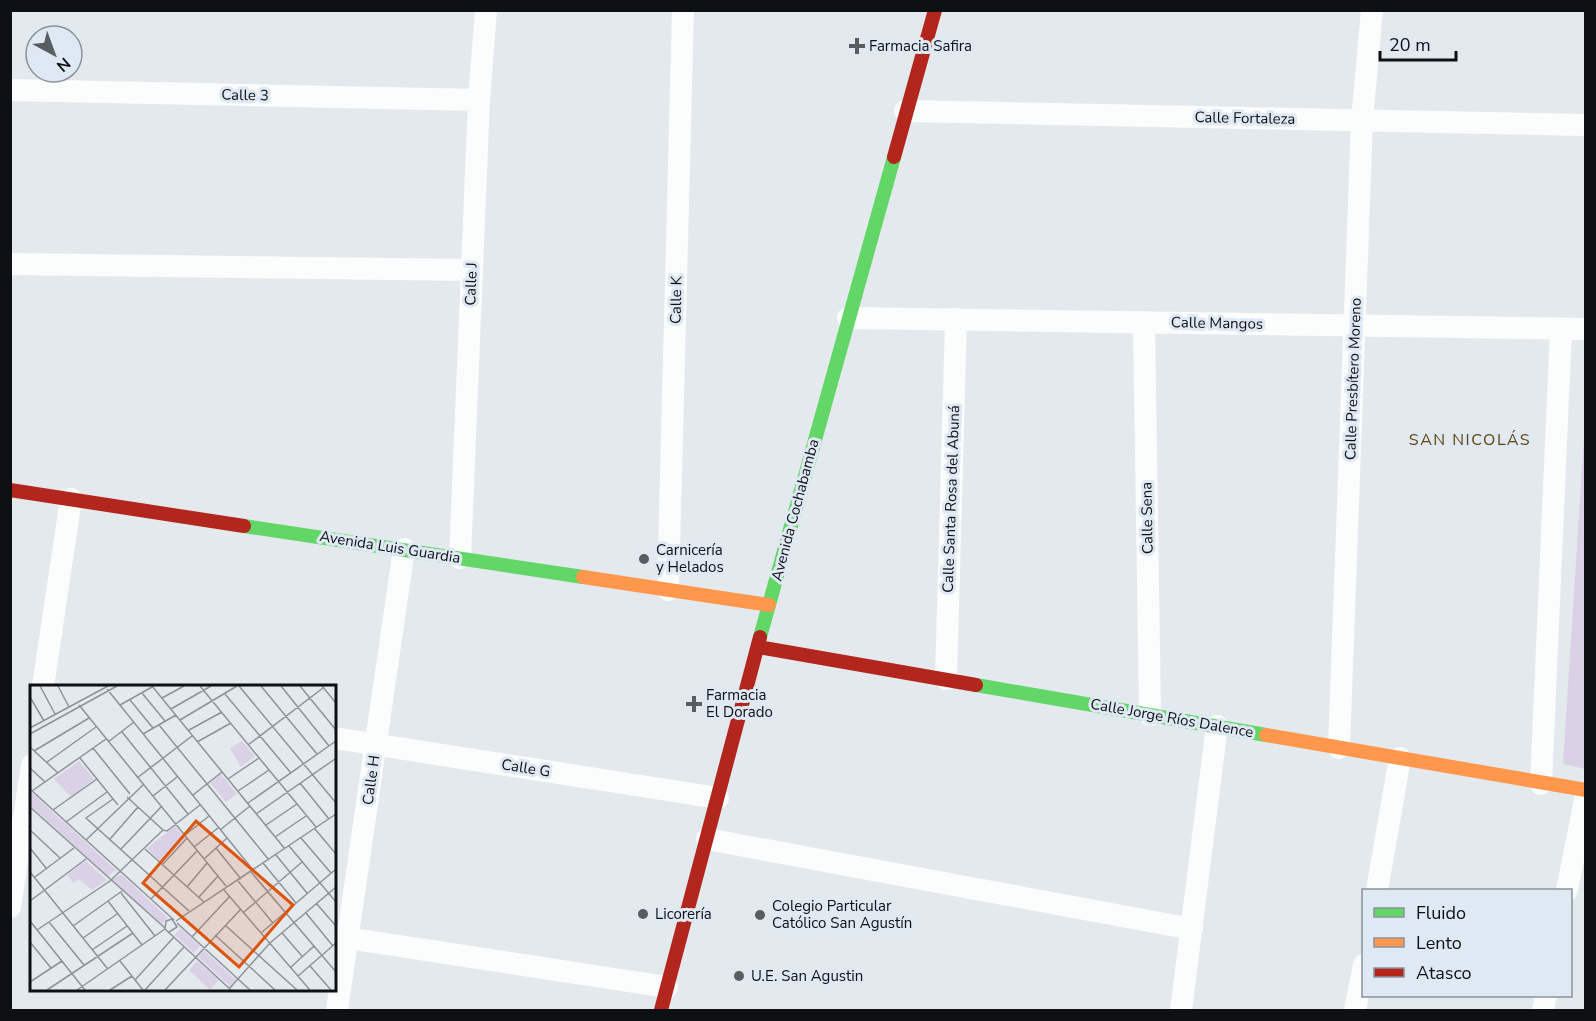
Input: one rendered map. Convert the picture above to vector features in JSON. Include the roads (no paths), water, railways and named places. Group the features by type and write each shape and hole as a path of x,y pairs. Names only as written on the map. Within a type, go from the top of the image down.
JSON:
{"street":[{"name":"Calle J","path":"460,558 479,100 486,10"},
{"name":"Calle K","path":"668,590 683,10"},
{"name":"Avenida Cochabamba","path":"661,1011 769,604 934,10"},
{"name":"Calle Presbítero Moreno","path":"1339,748 1362,120 1372,10"},
{"name":"Calle 3","path":"10,90 479,100"},
{"name":"Calle Fortaleza","path":"905,111 1586,125"},
{"path":"10,264 472,270"},
{"name":"Calle Mangos","path":"848,318 1586,329"},
{"name":"Calle Santa Rosa del Abuná","path":"946,679 956,319"},
{"name":"Calle Sena","path":"1144,322 1150,715"},
{"path":"1541,784 1561,329"},
{"name":"Avenida Luis Guardia","path":"10,490 769,604"},
{"path":"43,685 71,499"},
{"name":"Calle H","path":"337,1011 341,937 376,745 404,549"},
{"name":"Calle Jorge Ríos Dalence","path":"758,646 1586,790"},
{"path":"1181,1011 1217,726"},
{"name":"Calle G","path":"336,738 718,798"},
{"path":"1377,889 1400,758"},
{"path":"16,893 30,781"},
{"path":"1567,889 1586,795"},
{"path":"707,839 1192,929"},
{"path":"341,937 667,987"},
{"path":"1356,1011 1362,976"}],"place":[{"name":"Farmacia Safira","path":"857,46"},
{"name":"Carnicería y Helados","path":"644,559"},
{"name":"Farmacia El Dorado","path":"694,704"},
{"name":"Licorería","path":"643,914"},
{"name":"Colegio Particular Católico San Agustín","path":"760,915"},
{"name":"U.E. San Agustin","path":"739,976"}],"district":[{"name":"SAN NICOLÁS","path":"1470,439"}]}
